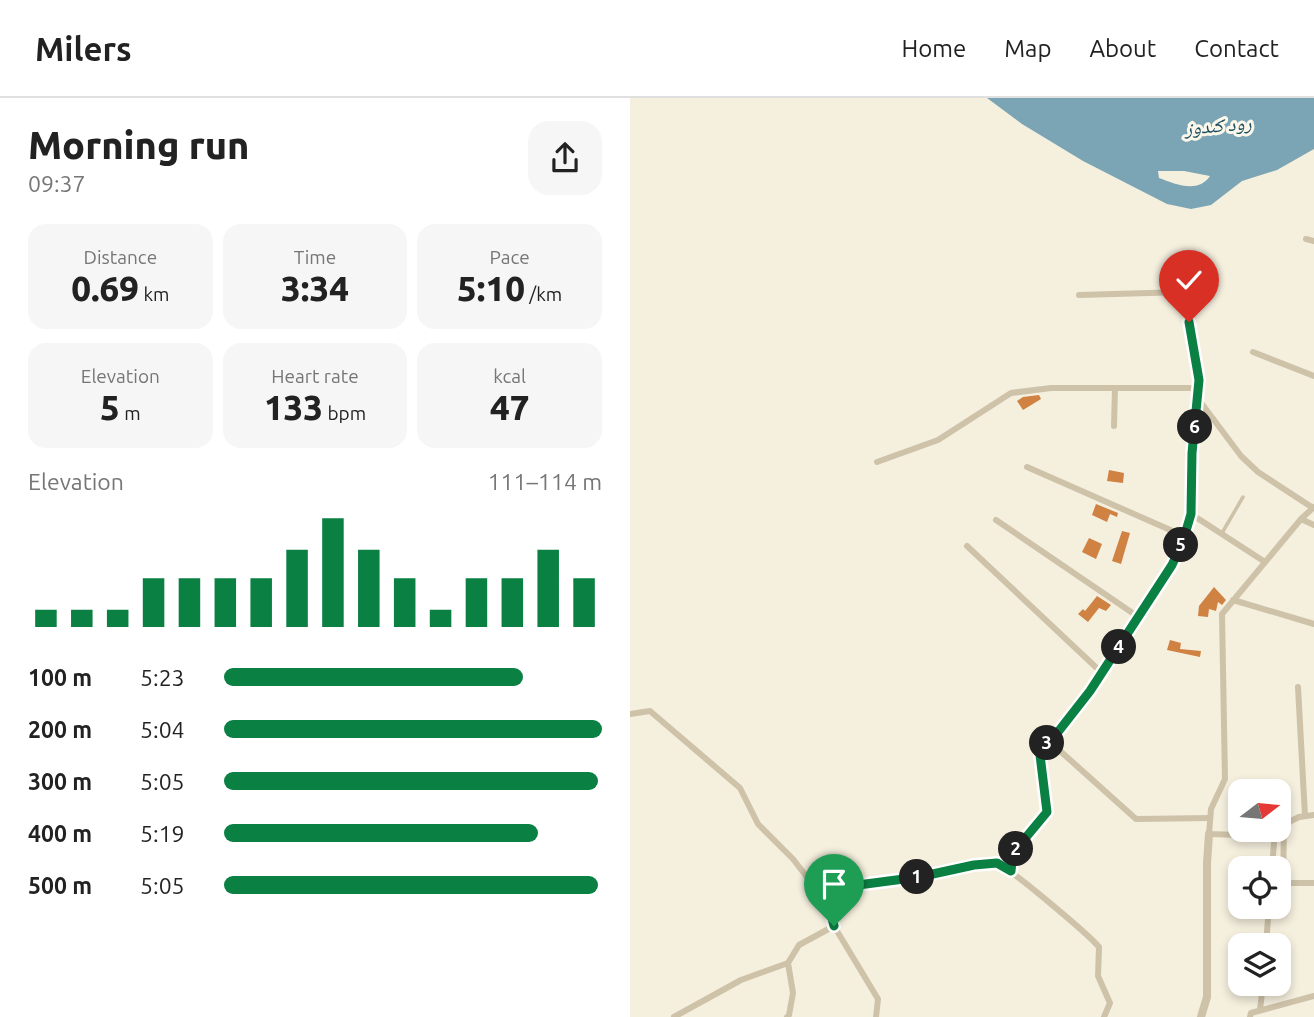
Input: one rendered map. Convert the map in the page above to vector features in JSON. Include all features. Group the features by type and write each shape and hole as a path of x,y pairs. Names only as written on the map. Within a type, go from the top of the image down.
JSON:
{"street":[{"path":"1011,871 1013,853 1047,812 1040,755 1090,691 1172,565 1191,514 1192,453 1199,388 1184,292 1079,295"},
{"path":"1253,352 1314,376"},
{"path":"877,462 938,440 1011,393 1051,388 1199,388"},
{"path":"1114,426 1115,388"},
{"path":"1198,399 1241,456 1258,472 1314,508 1301,519 1222,614 1225,779 1211,809 1210,818 1207,863 1207,997 1201,1017"},
{"path":"1027,467 1184,536"},
{"path":"1191,514 1265,562"},
{"path":"1301,519 1314,525"},
{"path":"996,520 1137,616"},
{"path":"967,546 1102,673"},
{"path":"1233,600 1314,624"},
{"path":"1298,687 1305,816"},
{"path":"630,714 650,711 740,788 758,824 793,859 827,903 834,926 878,999 876,1017"},
{"path":"1049,741 1136,819 1210,818"},
{"path":"1292,822 1314,815"},
{"path":"1209,834 1228,835"},
{"path":"1279,842 1283,883 1314,883"},
{"path":"831,914 842,904 843,887 997,863 1011,871 1042,899 1086,932 1100,947 1098,976 1110,1003 1104,1017"},
{"path":"674,1017 741,980 788,963 799,945 834,926"},
{"path":"786,1017 789,1015 793,993 788,963"},
{"path":"1260,1010 1262,996"},
{"path":"1250,1017 1251,1013 1260,1010 1314,996"}],"lane":[{"path":"1222,533 1243,497"}],"water":[{"name":"رود کندوز","path":"987,98 1314,98 1314,149 1277,170 1242,181 1211,205 1191,209 1167,204 1083,161 1022,124","holes":["1158,171 1184,171 1210,176 1199,185 1186,186 1159,178"]}],"building":[{"path":"1039,395 1041,399 1023,410 1017,401 1023,397"},
{"path":"1109,470 1124,473 1123,483 1107,481"},
{"path":"1096,504 1118,513 1117,517 1110,514 1107,522 1092,515"},
{"path":"1122,531 1130,533 1121,564 1112,561"},
{"path":"1089,538 1102,544 1096,559 1082,552"},
{"path":"1214,587 1226,600 1222,605 1218,602 1216,611 1209,609 1208,617 1198,616 1199,606"},
{"path":"1097,596 1111,605 1106,611 1099,608 1088,622 1078,614 1083,609 1085,611"},
{"path":"1170,640 1181,643 1180,649 1201,651 1200,657 1167,650"}],"route":[{"path":"834,926 831,914 842,904 843,887 919,877 974,865 997,863 1011,871 1013,853 1047,812 1040,755 1090,691 1172,565 1191,514 1192,453 1199,380 1189,322"}]}
